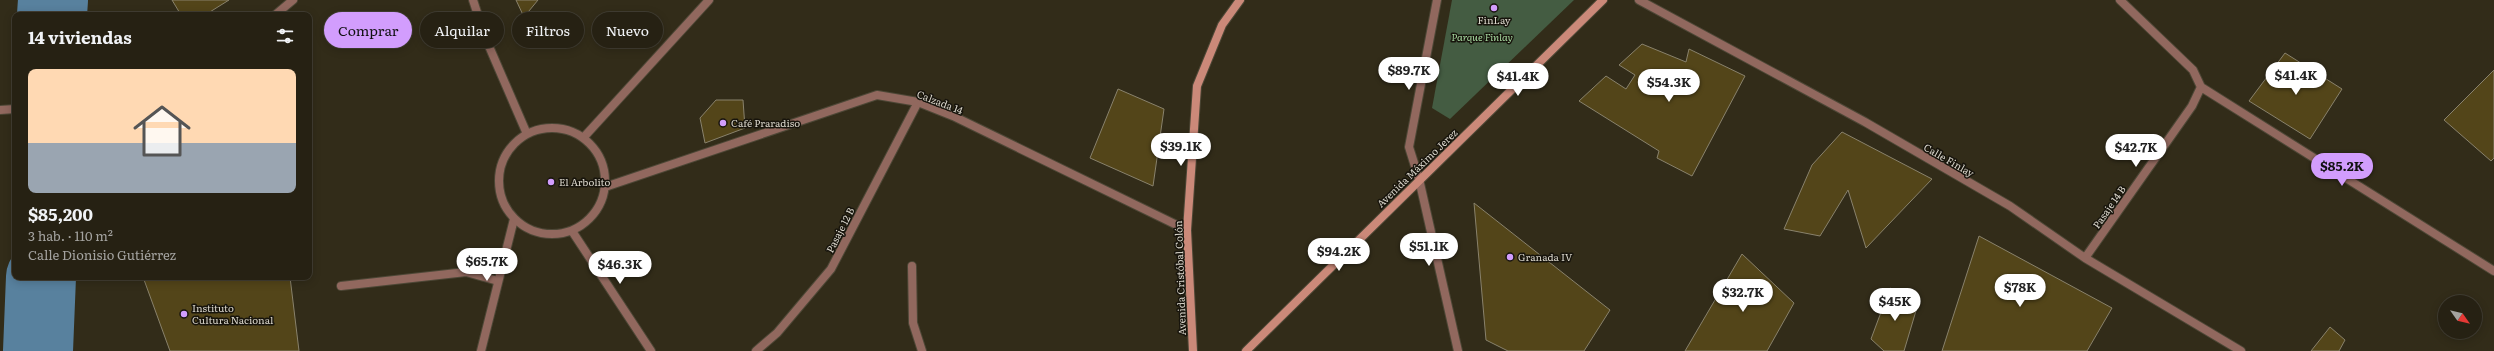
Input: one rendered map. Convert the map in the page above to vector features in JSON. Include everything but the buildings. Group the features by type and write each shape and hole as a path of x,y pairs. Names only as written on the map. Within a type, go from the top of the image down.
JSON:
{"main road":[{"name":"Avenida Cristóbal Colón","path":"1193,351 1187,230 1196,86 1222,25 1240,0"},
{"name":"Avenida Máximo Jerez","path":"1246,351 1419,179 1603,0"}],"street":[{"path":"278,12 294,0"},
{"path":"472,0 485,37 527,134"},
{"path":"584,137 709,0"},
{"path":"1437,0 1409,147 1419,179 1458,351"},
{"name":"Calle Finlay","path":"1639,0 1865,122 2010,206 2084,258 2241,351"},
{"path":"2120,0 2193,70 2201,87 2494,271"},
{"name":"Pasaje 14 B","path":"2084,258 2192,106 2201,87"},
{"name":"Calzada 14","path":"605,187 877,96 918,102 953,116 1187,230"},
{"name":"Pasaje 12 B","path":"756,351 777,333 831,269 918,102"},
{"path":"0,110 12,109"},
{"path":"556,127 570,130 584,137 601,158 605,171 605,187 601,203 592,217 572,230 562,234 545,234 528,229 514,219 504,206 499,190 499,173 504,157 513,144 527,134 541,128 556,127"},
{"path":"481,351 514,219"},
{"path":"572,230 651,351"},
{"path":"912,266 913,323 922,351"},
{"path":"341,286 466,272 498,281"}],"green space":[{"name":"Parque Finlay","path":"1452,0 1574,0 1450,119 1432,108"}],"waterway":[{"path":"52,12 53,0"},
{"path":"38,351 41,280"}],"place":[{"name":"FinLay","path":"1494,8"},
{"name":"Café Praradiso","path":"723,123"},
{"name":"El Arbolito","path":"551,182"},
{"name":"Granada IV","path":"1510,257"},
{"name":"Instituto Cultura Nacional","path":"184,314"}]}
